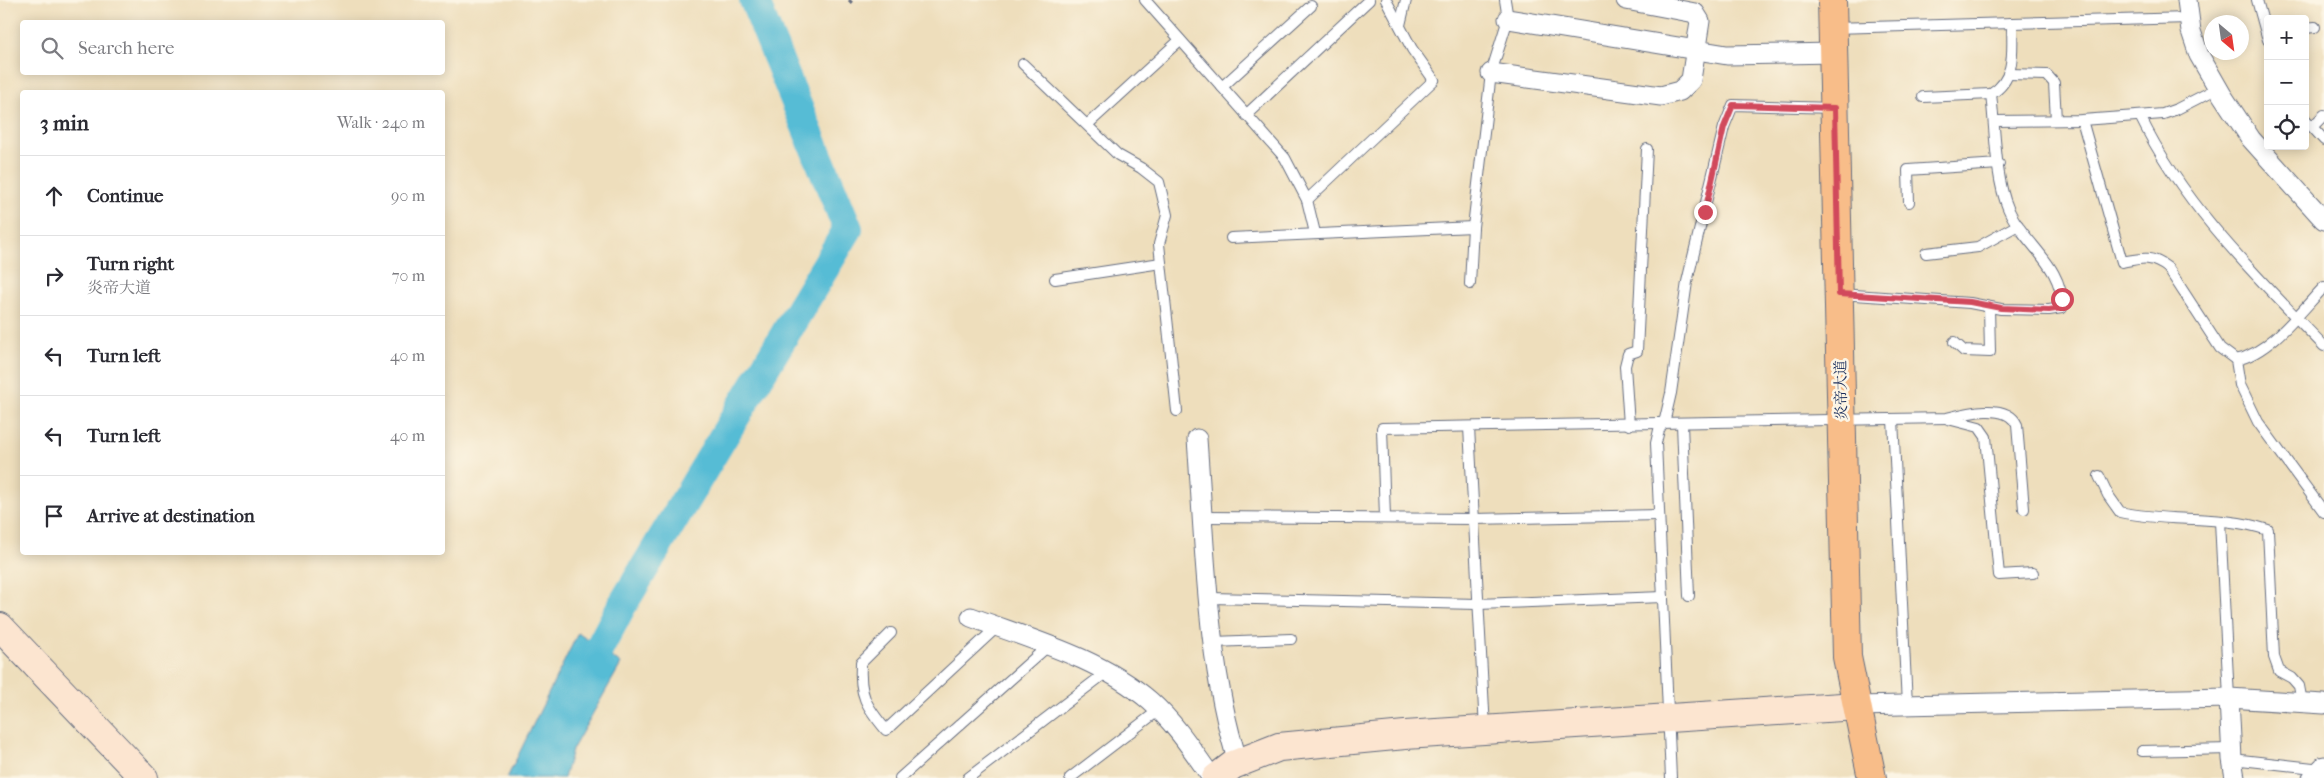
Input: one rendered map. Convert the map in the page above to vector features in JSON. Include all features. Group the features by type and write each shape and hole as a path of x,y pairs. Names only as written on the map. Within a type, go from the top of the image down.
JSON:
{"main road":[{"name":"炎帝大道","path":"1832,0 1847,657 1872,778"},
{"path":"0,627 144,778"},
{"path":"1214,778 1238,762 1279,747 1485,730 1857,706"}],"street":[{"path":"1492,73 1661,96 1680,91 1691,80 1700,21 1695,13 1626,0"},
{"path":"2188,9 2191,31 2199,55 2218,88 2251,139 2324,220"},
{"path":"1508,19 1727,55 1833,40"},
{"path":"1197,439 1214,642 1226,726 1238,762"},
{"path":"972,617 1108,671 1149,700 1175,726 1214,778"},
{"path":"2229,698 2234,778"},
{"path":"1857,706 2229,698 2324,704"}],"lane":[{"path":"1145,0 1285,158 1307,200 1315,232"},
{"path":"1246,115 1369,0"},
{"path":"1307,200 1434,80 1412,49 1386,0"},
{"path":"1400,25 1406,0"},
{"path":"1470,284 1473,227 1492,73 1508,19 1505,0"},
{"path":"2257,0 2264,25"},
{"path":"1222,87 1312,6"},
{"path":"1833,40 2188,9"},
{"path":"1923,97 1991,94 2000,89 2013,65 2012,23"},
{"path":"1088,124 1180,40"},
{"path":"1023,64 1088,124 1118,155 1142,168 1159,182 1167,215 1159,244 1177,411"},
{"path":"2008,74 2047,75 2054,83 2056,120"},
{"path":"1994,121 2082,120 2163,114 2177,110 2218,88"},
{"path":"1839,294 1970,302 1989,307 2049,310 2062,308 2062,299 2046,258 2024,235 2008,208 1999,164 1991,94"},
{"path":"1671,778 1656,443 1671,393 1687,282 1730,109 1733,105 1835,108"},
{"path":"2324,115 2309,123 2324,140"},
{"path":"2140,116 2152,142 2207,222 2324,346"},
{"path":"2082,120 2122,262 2146,257 2158,260 2168,268 2220,348 2236,360 2240,385 2258,422 2324,512"},
{"path":"1629,425 1625,366 1628,354 1637,351 1647,150"},
{"path":"1909,202 1908,170 1999,164"},
{"path":"1926,253 1978,247 2018,225"},
{"path":"1231,238 1315,232 1348,233 1473,227"},
{"path":"1054,279 1161,263"},
{"path":"2236,360 2249,357 2270,342 2324,287"},
{"path":"1954,342 1964,351 1990,352 1989,307"},
{"path":"1385,518 1382,428 1947,418 1978,412 2004,412 2013,417 2016,424 2024,509"},
{"path":"1947,418 1979,428 1986,437 1999,575 2033,573"},
{"path":"1893,419 1907,705"},
{"path":"1682,424 1689,596"},
{"path":"1469,427 1485,730"},
{"path":"2099,476 2108,495 2120,512 2140,517 2247,523 2268,530 2274,657 2279,671 2292,678 2300,686 2302,702"},
{"path":"1203,517 1474,519 1660,515"},
{"path":"2220,521 2229,698"},
{"path":"1210,598 1478,604 1663,597"},
{"path":"890,633 861,663 860,670 860,685 867,707 886,730 997,626"},
{"path":"1214,642 1291,639"},
{"path":"900,778 1048,646"},
{"path":"968,778 1108,671"},
{"path":"1070,778 1159,710"},
{"path":"2142,751 2232,754 2320,771"}],"path":[{"path":"849,0 854,6"}],"water":[{"path":"578,633 621,664 572,750 564,778 507,778"}],"waterway":[{"path":"580,685 621,607 848,229 754,0"}],"route":[{"path":"1705,212 1724,127 1733,105 1835,108 1839,294 1970,302 2001,308 2049,310 2062,308 2062,299"}]}
